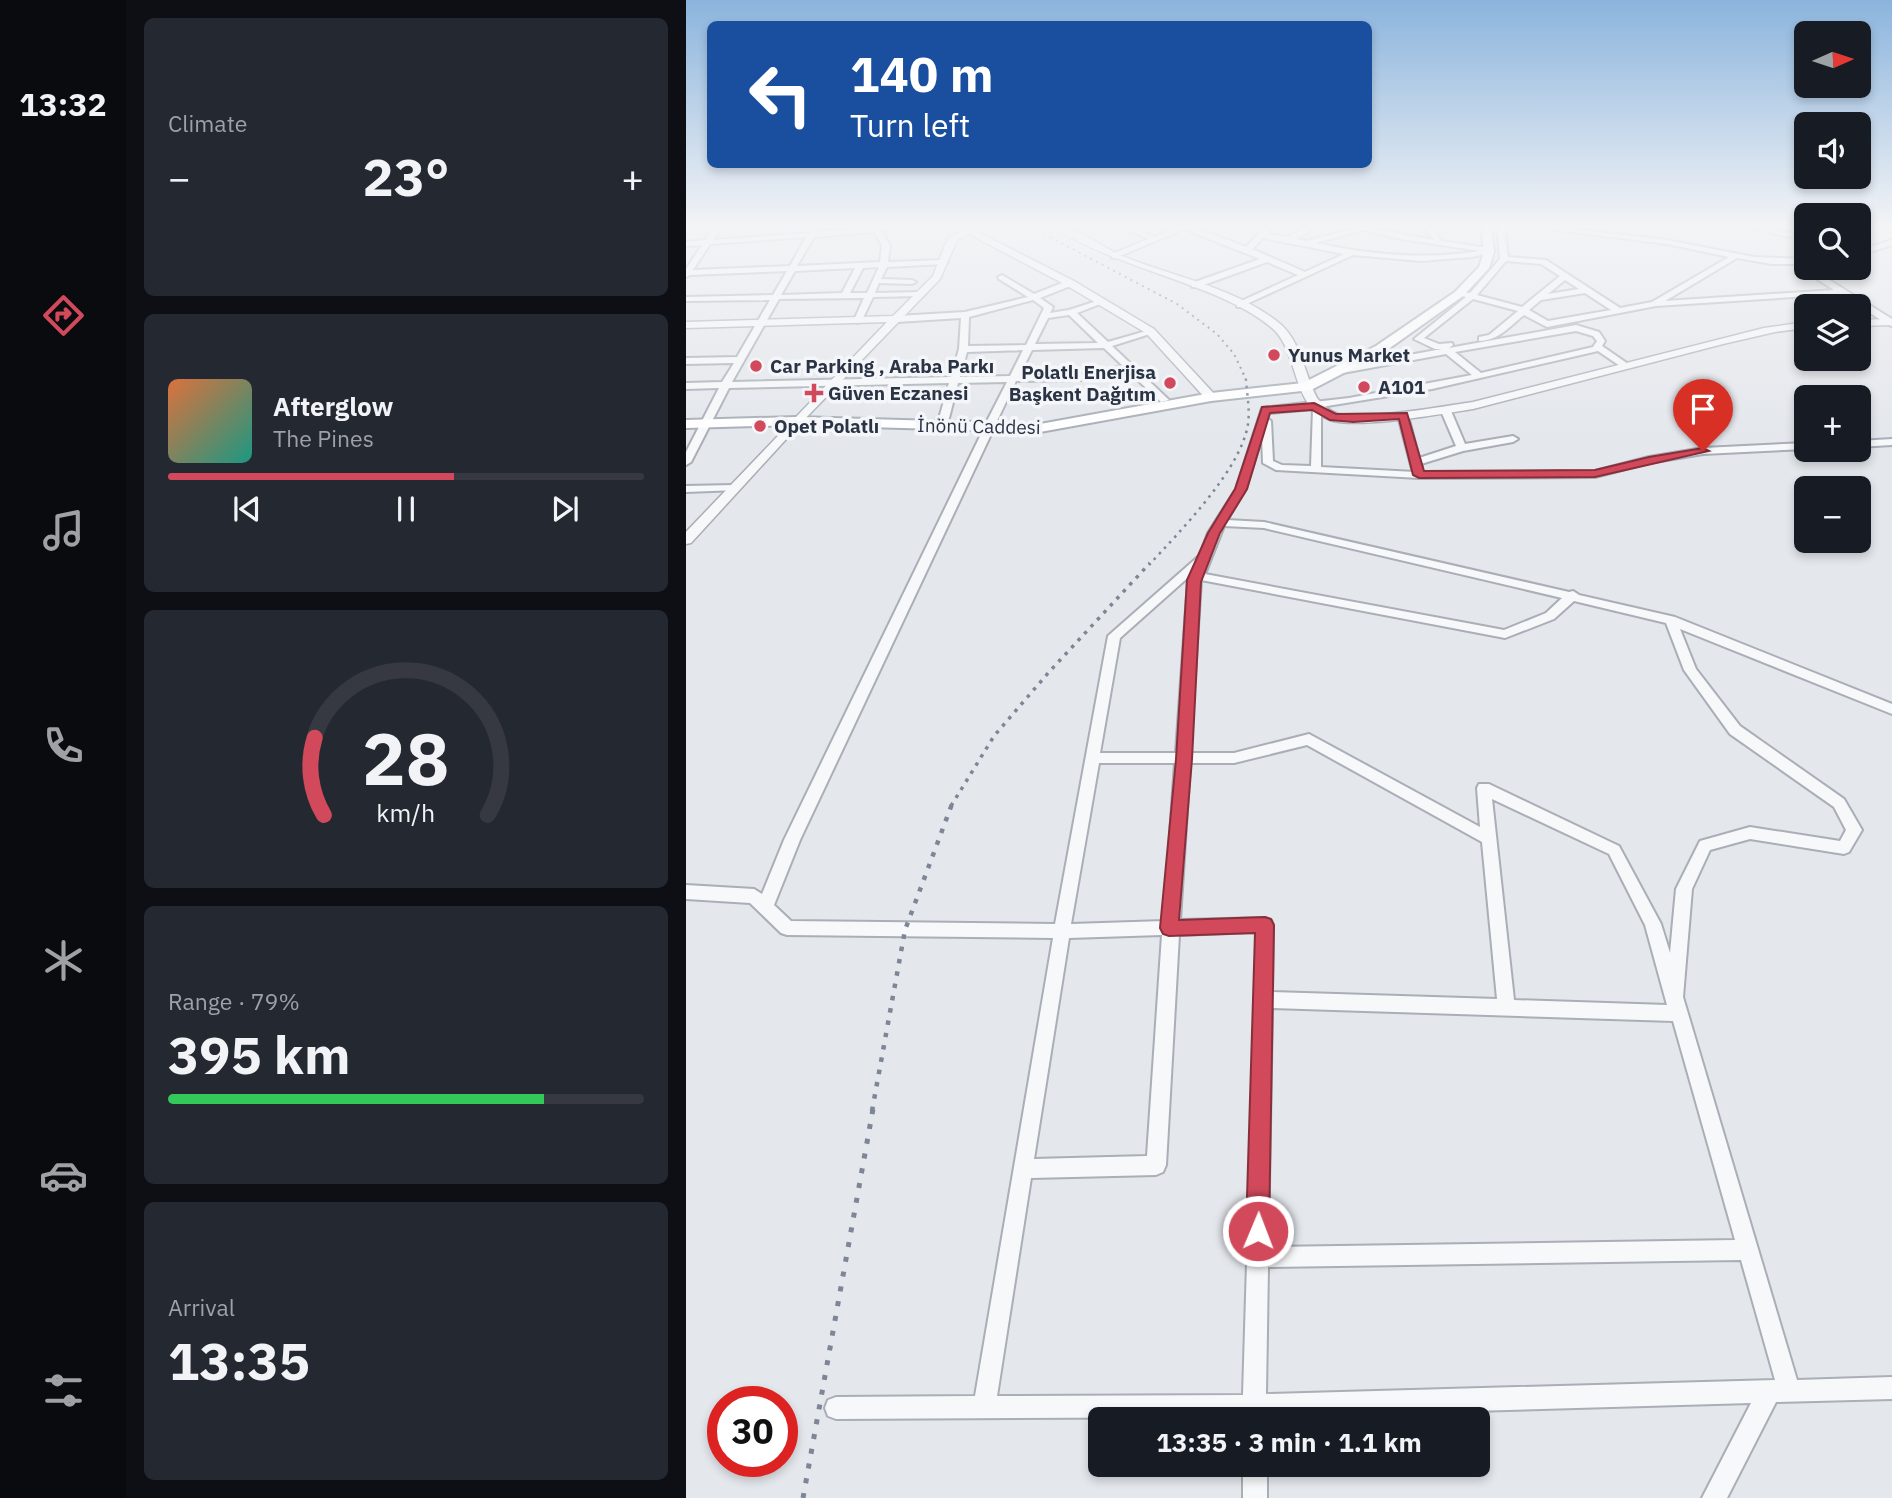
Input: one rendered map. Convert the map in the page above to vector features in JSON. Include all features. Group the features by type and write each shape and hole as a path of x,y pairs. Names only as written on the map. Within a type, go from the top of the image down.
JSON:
{"main road":[{"name":"İnönü Caddesi","path":"1305,382 1421,316 1446,295"},
{"name":"İnönü Caddesi","path":"686,422 799,419 943,422 990,426 1043,424 1123,411 1164,400 1305,382 1337,371 1380,349 1465,295"},
{"name":"İnönü Caddesi","path":"799,419 1041,428 1209,395"}],"street":[{"path":"686,299 845,295"},
{"path":"858,320 871,295"},
{"path":"686,540 920,295"},
{"path":"686,325 965,315 1039,295"},
{"path":"1090,295 1150,331 1209,395"},
{"path":"1217,295 1278,327 1288,342 1315,408 1316,470"},
{"path":"1240,305 1262,295"},
{"path":"1465,295 1418,338 1438,347 1492,337 1541,295"},
{"path":"1469,295 1522,310 1547,324 1654,304 1793,295"},
{"path":"1537,298 1556,295"},
{"path":"1594,295 1619,311"},
{"path":"1654,304 1669,295"},
{"path":"1843,295 1891,322"},
{"path":"765,906 792,840 1049,307 1036,296"},
{"path":"687,457 775,297"},
{"path":"1045,316 1071,313 1100,301"},
{"path":"1071,313 1164,400"},
{"path":"943,422 963,349 965,315"},
{"path":"1567,321 1576,328 1596,334 1601,341 1598,348"},
{"path":"1871,323 1891,322"},
{"path":"1315,408 1334,417 1353,419 1446,411 1496,402 1695,348 1794,327"},
{"path":"1337,371 1576,328"},
{"path":"963,349 1108,345 1150,331"},
{"path":"1265,410 1315,408 1479,376 1598,348 1626,366"},
{"path":"1447,350 1479,376"},
{"path":"686,362 740,360"},
{"path":"686,386 1088,377 1129,368"},
{"path":"1265,410 1268,463 1280,468 1419,475 1595,474 1649,460 1703,451 1794,447"},
{"path":"1023,1170 1156,1165 1169,928 1184,759 1194,580 1220,523 1241,489 1265,410"},
{"path":"1446,411 1462,448"},
{"path":"1403,416 1419,475"},
{"path":"1415,462 1462,448 1513,439"},
{"path":"1871,443 1892,442"},
{"path":"686,489 734,488"},
{"path":"1220,523 1264,525 1671,620 1892,709"},
{"path":"984,1407 1062,931 1114,636 1204,557"},
{"path":"1198,576 1505,634 1550,617 1573,595"},
{"path":"1671,620 1690,670 1735,730 1839,803 1854,830 1844,848 1750,833 1705,845 1684,889 1675,1007"},
{"path":"1092,758 1234,758 1308,739 1488,838"},
{"path":"1506,1007 1483,788 1614,850 1653,924 1748,1250 1780,1390 1714,1498"},
{"path":"686,891 754,896 787,928 1062,931 1265,925 1254,1407"},
{"path":"1263,1000 1506,1007 1675,1007"},
{"path":"1257,1256 1748,1250"},
{"path":"1391,1407 1780,1390 1892,1388"},
{"path":"835,1408 1088,1409"},
{"path":"1255,1477 1255,1498"}],"railway":[{"path":"1160,295 1177,304 1217,334 1234,354 1244,375"},
{"path":"1149,565 1208,499 1234,461 1248,424 1249,408 1243,373"},
{"path":"952,805 994,736 1150,563"},
{"path":"872,1111 905,930 952,805"},
{"path":"803,1498 873,1109"}],"place":[{"name":"Yunus Market","path":"1274,355"},
{"name":"Car Parking , Araba Parkı","path":"756,366"},
{"name":"Polatlı Enerjisa Başkent Dağıtım","path":"1170,383"},
{"name":"A101","path":"1364,387"},
{"name":"Güven Eczanesi","path":"814,393"},
{"name":"Opet Polatlı","path":"760,426"}],"route":[{"path":"1258,1231 1265,925 1169,928 1184,759 1194,580 1198,576 1214,533 1241,489 1265,410 1314,407 1334,417 1353,419 1403,416 1419,475 1595,474 1649,460 1703,451"}]}
